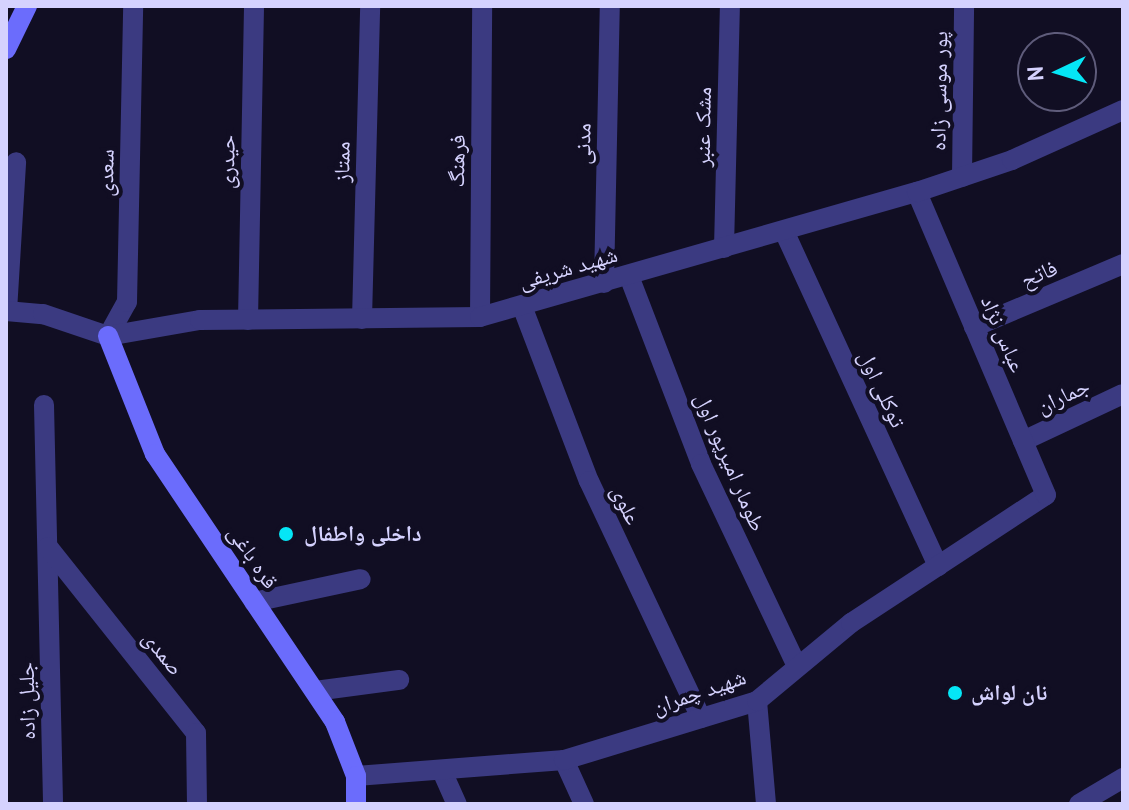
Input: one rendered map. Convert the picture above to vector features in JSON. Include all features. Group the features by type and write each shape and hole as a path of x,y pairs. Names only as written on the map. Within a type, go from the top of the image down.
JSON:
{"main road":[{"path":"6,49 27,6"},
{"name":"قره باغی","path":"108,336 155,454 335,722 356,776 356,804"}],"street":[{"name":"سعدی","path":"108,336 127,302 133,6"},
{"name":"حیدری","path":"248,320 254,6"},
{"name":"ممتاز","path":"362,319 370,6"},
{"name":"فرهنگ","path":"480,317 482,6"},
{"name":"مدنی","path":"604,283 610,6"},
{"name":"مشک عنبر","path":"724,248 730,6"},
{"name":"پور موسی زاده","path":"962,177 964,6"},
{"name":"شهید شریفى","path":"6,311 43,314 108,336 200,320 480,317 917,192 962,177 1123,110"},
{"path":"6,311 16,162"},
{"name":"عباس نژاد","path":"917,192 1046,495"},
{"name":"توکلی اول","path":"784,231 938,566"},
{"name":"فاتح","path":"974,327 1123,264"},
{"name":"طومار امیرپور اول","path":"629,276 701,464 796,664"},
{"name":"علوی","path":"522,306 589,481 701,718"},
{"name":"جماران","path":"1023,441 1123,394"},
{"name":"جلیل زاده","path":"44,405 53,804"},
{"name":"شهید چمران","path":"356,776 564,760 757,701 796,664 1046,495"},
{"name":"صمدی","path":"48,547 196,733 197,804"},
{"path":"254,602 361,579"},
{"path":"315,691 399,680"},
{"path":"757,701 766,804"},
{"path":"564,760 584,804"},
{"path":"442,771 457,804"},
{"path":"1079,804 1123,778"}],"place":[{"name":"داخلی واطفال","path":"286,534"},
{"name":"نان لواش","path":"955,693"}]}
